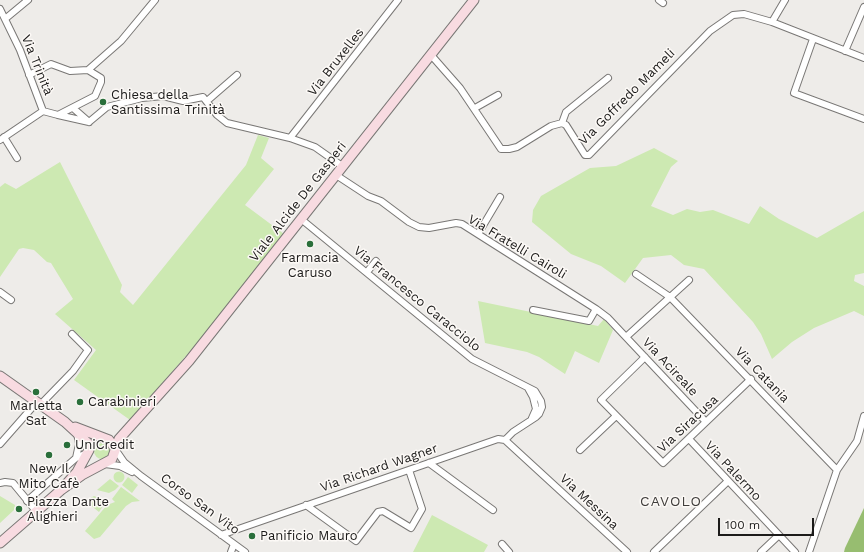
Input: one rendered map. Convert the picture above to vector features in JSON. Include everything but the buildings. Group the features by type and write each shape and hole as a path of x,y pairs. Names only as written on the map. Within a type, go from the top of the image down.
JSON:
{"main road":[{"name":"Viale Alcide De Gasperi","path":"138,417 189,362 474,0"},
{"path":"0,376 65,422 77,433 89,449 93,460 104,464"},
{"path":"0,543 61,490 77,472 96,439 103,438 138,417"},
{"path":"61,490 114,457 119,439 138,417"},
{"path":"65,422 112,442 115,449"}],"street":[{"path":"5,19 28,0"},
{"path":"88,70 121,41 155,0"},
{"name":"Via Bruxelles","path":"290,138 398,0"},
{"path":"772,22 785,0"},
{"path":"845,52 864,7"},
{"name":"Via Trinità","path":"0,9 44,111 89,122"},
{"name":"Via Goffredo Mameli","path":"562,122 566,125 583,153 589,155 710,31 723,20 734,15 744,14 772,22 845,52 864,58"},
{"path":"813,39 794,93 864,119"},
{"path":"431,55 475,108 497,145 504,150 517,147 551,126 562,122 566,112 608,78"},
{"path":"29,75 51,64 70,71 88,70 101,78 101,82 95,96 58,115"},
{"path":"207,101 237,75"},
{"path":"475,108 498,95"},
{"path":"73,108 89,122 106,106 142,98 163,96 183,101 203,97 216,115 227,123 290,138 315,147 342,166"},
{"path":"17,158 2,139 44,111"},
{"name":"Via Fratelli Cairoli","path":"336,175 368,196 381,201 409,222 419,227 429,228 456,223 462,224 596,309 617,327"},
{"path":"478,234 500,198"},
{"name":"Via Francesco Caracciolo","path":"301,218 472,359 535,391 539,396 542,407 536,418 512,432 505,440"},
{"path":"367,272 376,261"},
{"name":"Via Catania","path":"636,274 670,298 751,379 837,470"},
{"path":"626,337 689,280"},
{"path":"0,292 11,300"},
{"path":"533,310 589,321 596,309"},
{"name":"Via Acireale","path":"617,327 706,422"},
{"path":"0,444 72,371 88,350 72,334"},
{"name":"Via Siracusa","path":"645,357 601,400 663,463 751,379"},
{"path":"580,450 616,416"},
{"path":"809,552 837,470 857,441 864,416"},
{"path":"76,458 79,444 77,433"},
{"name":"Via Richard Wagner","path":"221,535 498,439 505,440"},
{"name":"Via Palermo","path":"689,439 795,552"},
{"name":"Via Messina","path":"505,440 627,552"},
{"path":"28,501 76,458 89,449"},
{"path":"115,449 124,462 141,476"},
{"path":"429,463 493,510"},
{"path":"104,464 120,466 141,476"},
{"path":"306,505 356,541 378,512 383,511 412,528 422,510 409,470"},
{"name":"Corso San Vito","path":"141,476 245,552"},
{"path":"654,552 728,481"},
{"path":"0,483 13,483 36,511"},
{"path":"761,552 779,535"},
{"path":"231,552 234,544"},
{"path":"502,544 509,552"}],"green space":[{"path":"258,135 269,138 261,158 274,169 245,205 284,234 198,342 130,420 74,380 96,350 55,314 73,299 51,263 47,262 34,250 23,248 19,249 0,277 0,187 5,183 16,189 60,162 122,285 120,292 133,305 246,165"},
{"path":"654,148 678,161 671,167 651,206 673,215 687,209 700,212 713,210 749,224 760,206 779,219 817,238 864,211 864,273 855,275 854,281 864,286 864,316 854,311 814,328 792,342 772,359 761,334 753,322 704,269 684,265 671,255 643,258 625,283 601,266 571,254 532,222 533,210 541,196 590,168 616,166"},
{"path":"478,301 598,326 604,319 613,330 599,363 575,351 565,374 539,357 527,352 485,343"},
{"path":"99,443 105,443 110,448 108,457 105,459 99,459 94,454 94,448"},
{"path":"117,472 121,472 123,473 123,481 117,482 114,479 114,475"},
{"path":"128,477 138,485 132,493 122,485"},
{"path":"110,479 119,486 115,490 109,493 97,490"},
{"path":"121,487 140,501 132,502 126,506 100,537 94,539 85,531 107,505 115,502 112,499"},
{"path":"0,496 15,505 14,510 0,523"},
{"path":"94,496 103,502 103,506 99,512 85,501"},
{"path":"864,508 864,552 844,552 845,548"},
{"path":"432,515 488,545 484,552 413,552"}],"place":[{"name":"Chiesa della Santissima Trinità","path":"103,102"},
{"name":"Farmacia Caruso","path":"310,244"},
{"name":"Marletta Sat","path":"36,392"},
{"name":"Carabinieri","path":"80,402"},
{"name":"UniCredit","path":"67,445"},
{"name":"New Il Mito Cafè","path":"49,455"},
{"name":"Piazza Dante Alighieri","path":"19,509"},
{"name":"Panificio Mauro","path":"252,536"}],"district":[{"name":"CAVOLO","path":"671,502"}]}
